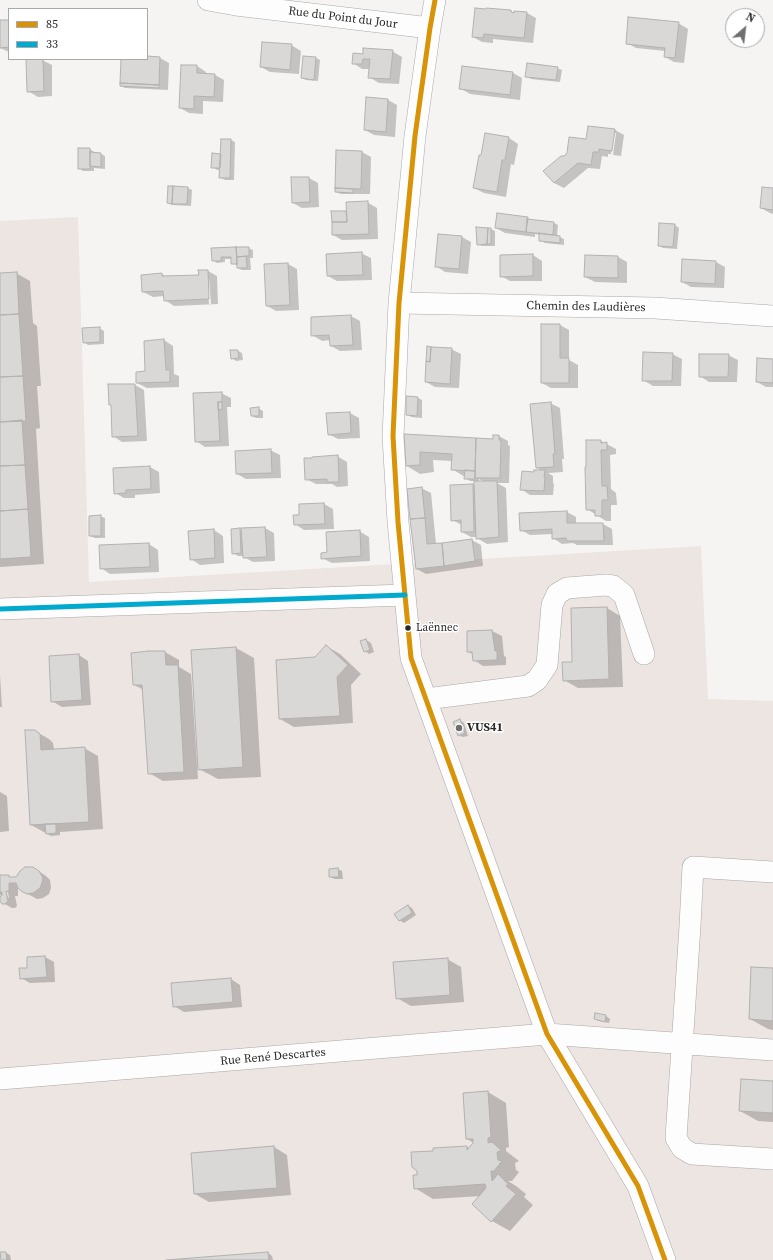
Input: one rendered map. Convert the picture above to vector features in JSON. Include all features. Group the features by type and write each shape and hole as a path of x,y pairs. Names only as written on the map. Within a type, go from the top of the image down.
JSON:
{"street":[{"name":"Rue du Point du Jour","path":"208,0 236,5 430,28"},
{"path":"435,0 415,136 399,303 393,436 398,522 411,658 493,889 547,1034 638,1186 665,1260"},
{"name":"Chemin des Laudières","path":"399,303 655,308 773,316"},
{"path":"426,699 528,686 537,680 547,664 552,605 557,594 567,588 606,585 613,586 624,595 644,654"},
{"path":"0,609 405,595"},
{"path":"773,872 686,867 690,926 676,1138 682,1148 692,1154 773,1159"},
{"name":"Rue René Descartes","path":"0,1079 547,1034 773,1050"}],"shaded area":[{"path":"78,217 89,582 701,546 708,699 773,701 773,1260 0,1260 0,221"}],"building":[{"path":"475,8 511,10 511,12 514,13 514,11 527,12 524,38 484,34 483,38 472,37"},
{"path":"628,17 679,22 675,58 664,57 665,48 626,44"},
{"path":"0,20 8,20 8,47 0,48"},
{"path":"262,42 292,44 290,70 260,67"},
{"path":"363,48 393,50 390,79 368,78 370,59 363,59 362,64 352,64 353,53 363,54"},
{"path":"148,56 160,57 159,85 120,83 121,60 148,60"},
{"path":"303,56 316,57 314,80 301,78"},
{"path":"26,60 43,60 44,91 27,92"},
{"path":"527,63 558,67 556,80 525,77"},
{"path":"181,65 197,65 197,73 215,74 214,97 194,96 194,109 179,108"},
{"path":"462,66 513,72 510,95 459,89"},
{"path":"120,83 159,85 159,88 120,86"},
{"path":"366,97 388,99 386,132 364,130"},
{"path":"588,126 615,129 612,151 599,149 599,152 593,152 591,165 578,163 554,183 543,171 567,153 569,137 586,139"},
{"path":"485,133 509,137 505,160 502,160 497,192 473,188"},
{"path":"221,139 231,139 230,178 219,178"},
{"path":"78,148 90,148 90,169 78,169"},
{"path":"336,150 362,151 361,189 335,188"},
{"path":"90,152 101,153 101,167 90,166"},
{"path":"212,153 221,154 220,168 211,168"},
{"path":"291,177 309,177 310,202 292,203"},
{"path":"168,186 173,186 172,204 167,203"},
{"path":"173,186 188,187 187,204 172,204"},
{"path":"762,187 773,188 773,210 760,208"},
{"path":"335,188 353,189 353,193 335,192"},
{"path":"368,201 369,234 332,235 332,222 347,222 346,202"},
{"path":"331,211 346,211 347,222 332,222"},
{"path":"497,213 528,217 526,232 495,228"},
{"path":"527,219 554,222 553,235 526,232"},
{"path":"659,223 675,224 673,247 658,246"},
{"path":"476,227 488,228 487,244 477,245"},
{"path":"488,228 491,228 491,244 487,244"},
{"path":"539,233 560,236 560,243 539,241"},
{"path":"438,234 462,236 459,269 435,267"},
{"path":"236,247 249,247 249,256 237,257"},
{"path":"236,247 237,264 231,264 231,257 221,257 221,261 212,261 211,248"},
{"path":"362,252 363,275 327,276 326,254"},
{"path":"533,254 533,276 500,277 500,255"},
{"path":"585,255 618,256 618,278 584,277"},
{"path":"246,256 247,268 237,268 237,257"},
{"path":"682,259 716,261 715,284 681,282"},
{"path":"288,263 290,305 266,306 264,264"},
{"path":"198,270 208,270 209,299 164,301 163,291 142,292 141,275 162,273 162,276 199,275"},
{"path":"17,272 19,314 0,315 0,273"},
{"path":"19,314 23,376 0,377 0,315"},
{"path":"351,315 353,345 330,346 329,335 311,336 311,317"},
{"path":"541,324 560,324 560,358 569,358 569,383 541,383"},
{"path":"100,327 100,342 83,343 82,328"},
{"path":"164,339 166,370 170,370 170,382 136,383 136,372 145,371 144,341"},
{"path":"427,346 431,347 430,362 426,361"},
{"path":"431,347 452,348 450,384 425,382 426,361 430,362"},
{"path":"230,350 238,350 239,358 231,359"},
{"path":"643,352 673,353 672,381 642,381"},
{"path":"699,354 729,354 728,377 699,377"},
{"path":"757,358 773,359 773,383 756,382"},
{"path":"23,376 26,421 0,422 0,377"},
{"path":"108,384 135,384 138,436 112,437 111,405 109,405"},
{"path":"222,392 222,402 218,402 220,441 195,442 193,393"},
{"path":"406,396 418,397 417,416 406,415"},
{"path":"218,402 222,402 222,409 218,410"},
{"path":"551,402 555,454 553,454 554,467 536,468 530,404"},
{"path":"259,407 259,416 251,416 250,408"},
{"path":"350,412 351,433 328,435 326,413"},
{"path":"22,420 25,465 0,466 0,422"},
{"path":"404,434 476,438 475,471 451,470 452,454 420,452 420,465 406,466"},
{"path":"493,435 499,435 499,440 501,440 500,478 475,478 476,438 493,439"},
{"path":"586,440 601,440 601,443 607,442 607,450 601,450 602,486 607,486 608,500 602,500 602,516 595,516 595,510 586,510"},
{"path":"271,449 272,473 236,474 235,451"},
{"path":"338,455 339,482 327,482 327,479 305,480 304,458"},
{"path":"25,465 28,509 0,511 0,466"},
{"path":"150,466 151,489 126,490 126,493 114,494 113,468"},
{"path":"465,470 475,471 475,479 464,479"},
{"path":"534,470 545,470 544,491 520,490 522,471 534,472"},
{"path":"474,481 497,481 499,537 476,539"},
{"path":"473,484 474,532 461,532 461,520 451,521 450,485"},
{"path":"422,487 425,518 410,519 407,489"},
{"path":"324,503 325,524 294,525 293,515 299,515 299,504"},
{"path":"28,509 31,557 0,559 0,511"},
{"path":"567,511 567,523 603,523 604,541 567,541 566,538 552,539 552,529 520,531 519,513"},
{"path":"101,515 101,536 89,536 89,516"},
{"path":"425,518 427,544 442,543 444,566 416,569 410,519"},
{"path":"265,527 267,557 243,558 241,528"},
{"path":"240,528 241,553 232,554 231,529"},
{"path":"214,529 215,558 190,560 188,531"},
{"path":"360,530 361,556 321,559 321,553 327,552 326,532"},
{"path":"472,539 475,561 444,566 442,543"},
{"path":"149,543 150,567 100,569 99,545"},
{"path":"607,607 609,679 563,681 562,662 572,662 571,608"},
{"path":"492,630 495,651 497,651 497,660 473,661 472,652 467,652 467,631"},
{"path":"366,639 370,650 364,652 360,641"},
{"path":"326,645 348,665 337,677 340,716 279,719 276,660 315,657"},
{"path":"236,647 243,767 198,770 191,650"},
{"path":"165,651 166,665 178,665 184,772 148,774 142,685 133,685 131,653"},
{"path":"79,654 82,700 51,702 49,656"},
{"name":"VUS41","path":"460,719 465,733 458,736 453,722"},
{"path":"25,730 35,730 40,734 41,750 85,747 89,822 30,825"},
{"path":"45,824 56,824 56,833 46,834"},
{"path":"25,867 33,867 39,871 43,878 40,888 33,893 27,894 18,888 16,883 9,883 9,892 6,891 8,901 5,904 2,904 0,901 2,892 0,892 0,875 16,877"},
{"path":"338,868 339,877 329,877 329,869"},
{"path":"408,905 412,913 399,921 394,914"},
{"path":"45,956 47,977 20,979 19,968 27,968 27,957"},
{"path":"448,958 450,995 396,999 393,962"},
{"path":"751,967 773,968 773,1021 749,1019"},
{"path":"231,978 233,1002 173,1007 171,983"},
{"path":"595,1013 606,1015 605,1022 594,1019"},
{"path":"741,1079 773,1081 773,1113 739,1111"},
{"path":"488,1091 491,1137 488,1138 488,1143 492,1142 501,1150 497,1152 498,1160 502,1161 494,1171 491,1171 492,1181 498,1174 508,1184 506,1186 516,1194 491,1222 472,1204 486,1188 485,1184 414,1189 413,1175 417,1175 417,1171 412,1167 411,1152 433,1151 433,1148 467,1146 467,1150 473,1143 473,1139 466,1139 463,1093"},
{"path":"274,1146 277,1188 194,1194 191,1153"},
{"path":"0,1252 6,1252 7,1260 1,1260"},
{"path":"268,1252 269,1260 166,1260"}],"transit line":[{"name":"85","path":"435,0 415,136 399,303 393,436 398,522 411,658 547,1034 638,1186 665,1260"},
{"name":"33","path":"0,609 405,595"}],"place":[{"name":"Laënnec","path":"408,628"},
{"name":"VUS41","path":"459,728"}]}
